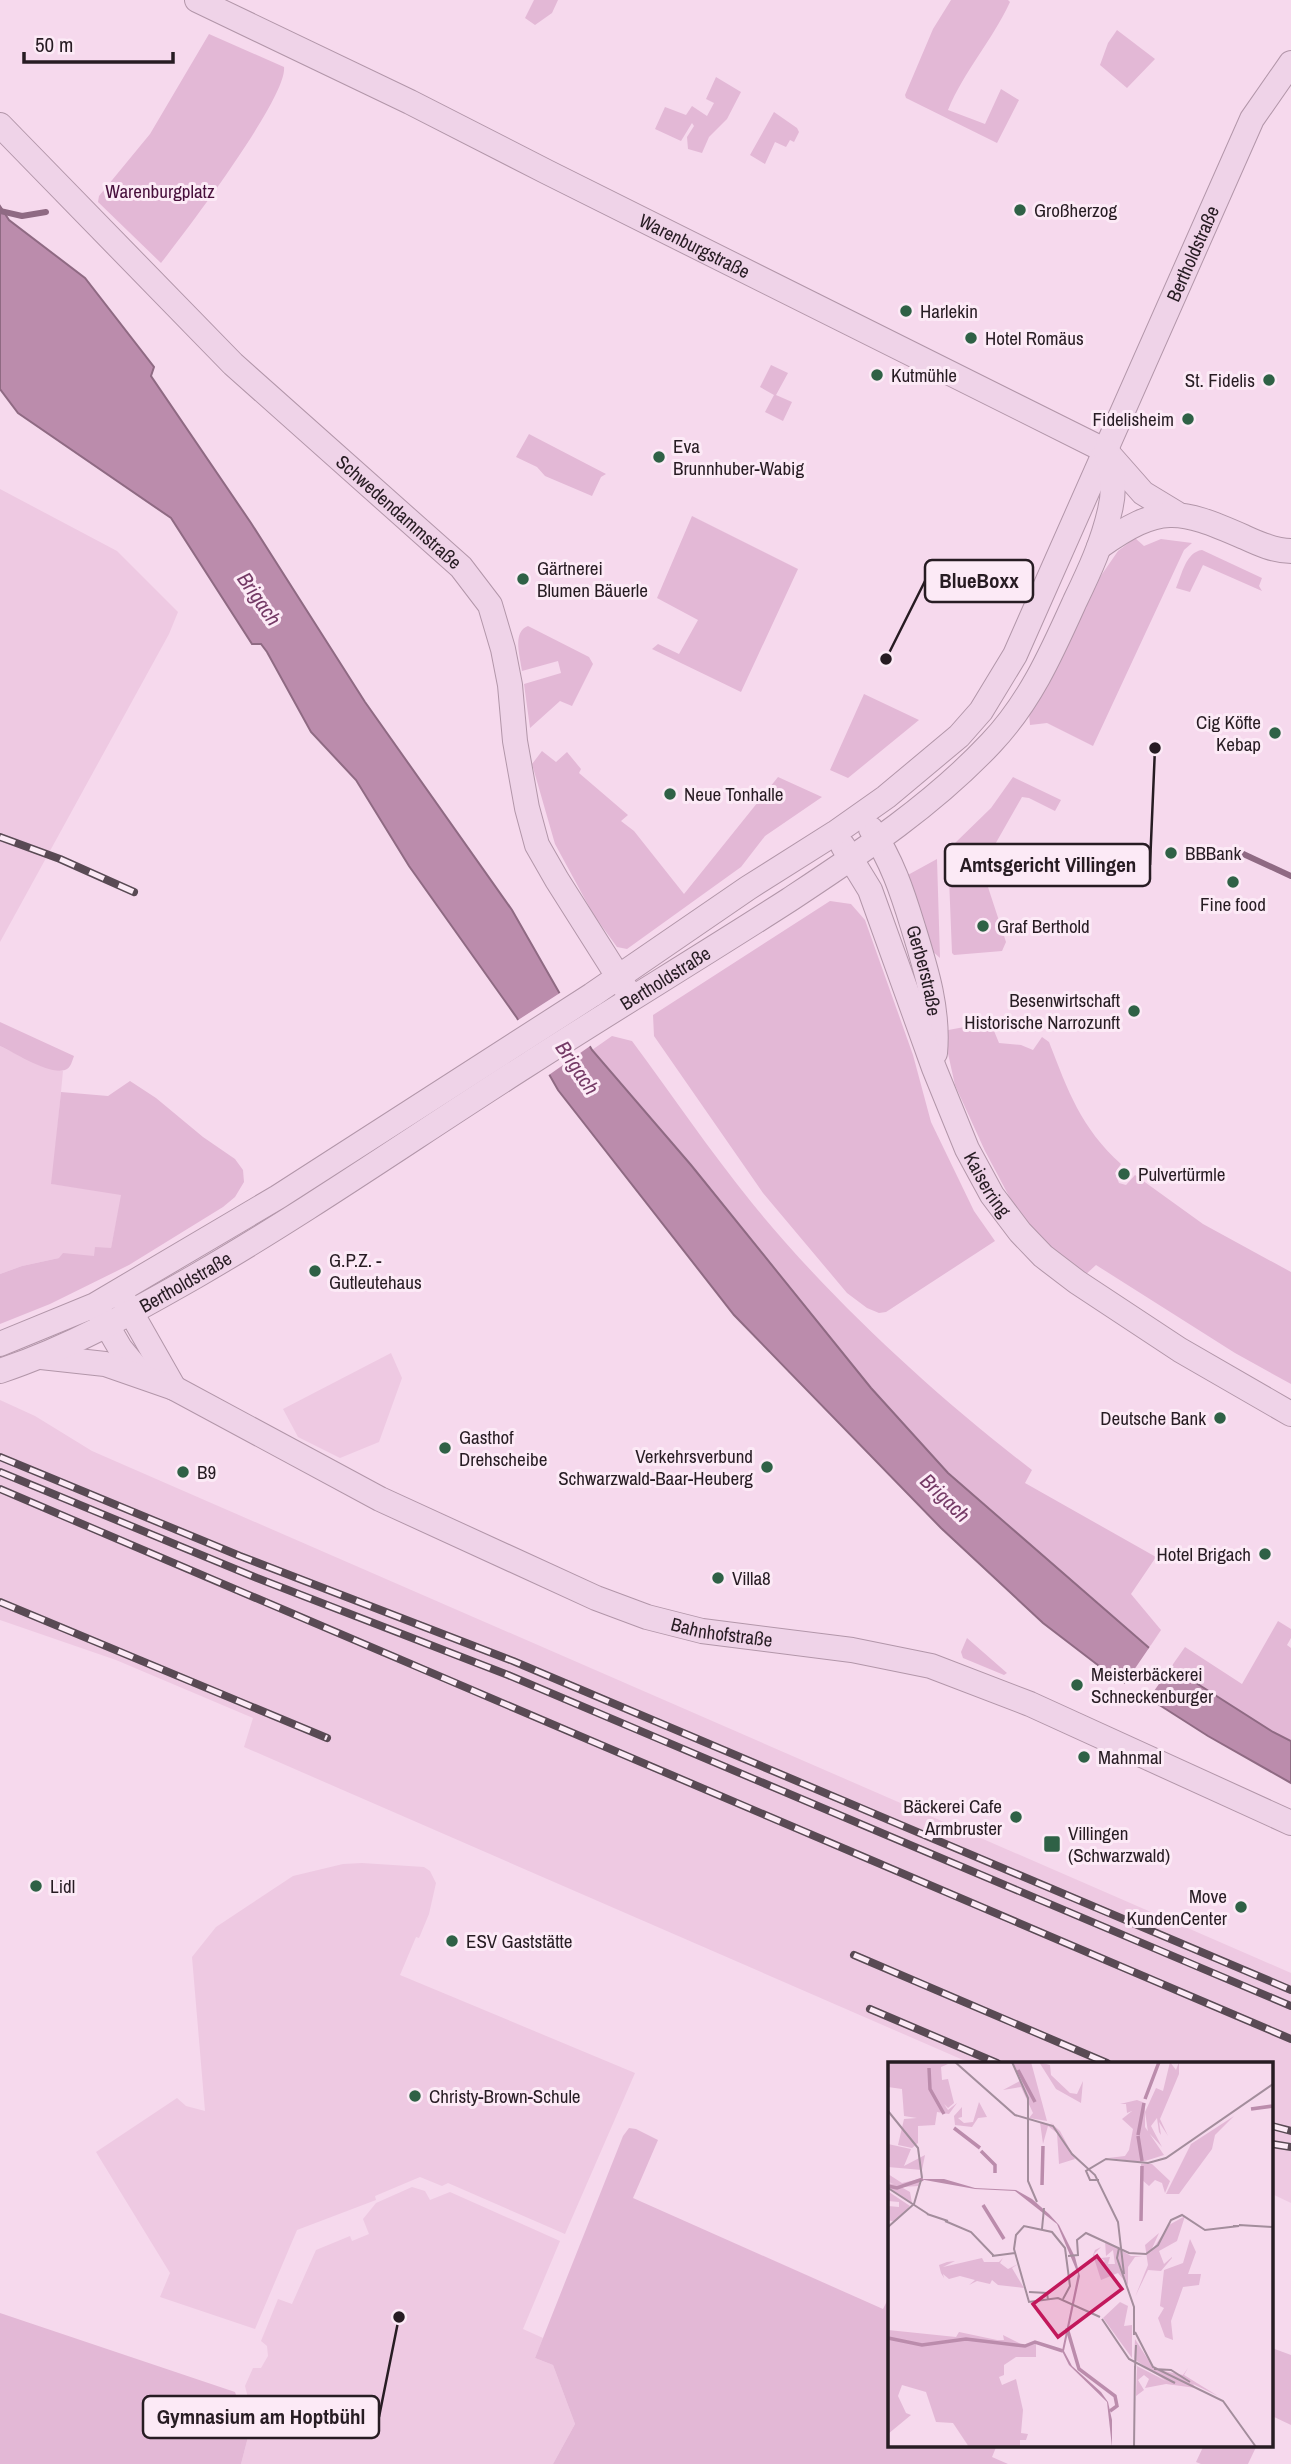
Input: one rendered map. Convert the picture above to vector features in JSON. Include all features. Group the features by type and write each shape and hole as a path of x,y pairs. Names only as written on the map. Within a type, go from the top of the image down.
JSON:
{"main road":[{"name":"Warenburgstraße","path":"197,0 399,96 1106,451 1143,494 1176,513 1217,525 1260,544 1291,551"},
{"name":"Bertholdstraße","path":"522,1054 592,995 867,810 959,736 986,704 1015,655 1252,119 1291,63"},
{"name":"Schwedendammstraße","path":"0,125 233,364 461,567 490,605 503,649 510,685 515,741 537,845 556,880 633,1000"},
{"name":"Bertholdstraße","path":"0,1371 40,1357 101,1315 126,1302 278,1197 522,1054 606,1016 633,1000 879,841 933,798 989,745 1013,718 1034,687 1056,643 1099,547 1112,498 1112,474 1106,451"},
{"name":"Warenburgstraße","path":"1099,547 1139,522 1156,515 1176,513"},
{"path":"1072,524 1081,519 1088,520 1099,547"},
{"path":"867,810 879,841"},
{"name":"Kaiserring","path":"835,833 870,890 934,1068 967,1149 992,1195 1020,1232 1043,1256 1077,1282 1171,1345 1291,1414"},
{"name":"Gerberstraße","path":"879,841 897,876 928,975 937,1030 934,1068"},
{"path":"126,1302 174,1388"},
{"name":"Bertholdstraße","path":"0,1344 101,1315"},
{"name":"Bahnhofstraße","path":"101,1315 120,1348 143,1376 174,1388 380,1499 596,1598 668,1625 852,1650 931,1667 1030,1704 1291,1823"},
{"path":"40,1357 105,1364 143,1376"}],"shaded area":[{"path":"0,489 117,551 178,612 169,634 0,942"},
{"path":"0,1046 41,1066 63,1071 52,1184 122,1194 111,1248 94,1257 59,1258 0,1274"},
{"path":"391,1353 402,1378 379,1442 340,1458 298,1437 283,1409"},
{"path":"0,1400 35,1416 92,1451 1291,1973 1291,2203 1274,2195 1274,2062 968,2062 244,1747 253,1718 116,1660 0,1620"},
{"name":"Christy-Brown-Schule","path":"343,1864 424,1867 430,1871 436,1883 429,1914 400,1975 635,2073 565,2234 448,2183 442,2186 420,2177 375,2196 376,2200 297,2230 255,2329 160,2297 170,2273 96,2152 177,2098 186,2106 205,2111 192,1957 216,1927 293,1876"},
{"path":"412,2187 425,2191 430,2200 450,2192 560,2241 523,2329 543,2338 535,2358 553,2365 575,2424 553,2464 241,2464 253,2418 245,2386 253,2368 261,2368 268,2356 267,2346 261,2341 278,2299 292,2304 316,2250 350,2236 352,2241 369,2234 363,2219 376,2203"}],"green space":[{"path":"534,0 558,0 552,13 535,25 525,18"},
{"path":"951,0 1010,2 948,110 985,124 1001,89 1019,100 997,143 906,98 905,95 933,29"},
{"path":"1117,30 1155,59 1127,88 1100,65 1108,43"},
{"name":"Warenburgplatz","path":"209,34 284,67 281,83 270,106 233,165 161,263 98,202 99,196 150,134"},
{"path":"716,77 741,92 727,119 709,137 702,153 688,149 687,137 694,126 692,123 681,141 655,129 665,107 686,115 692,106 707,116 714,103 706,99"},
{"path":"774,112 799,132 794,142 790,140 786,147 775,142 765,164 750,155"},
{"path":"771,365 788,373 776,395 792,402 783,421 765,412 774,395 760,387"},
{"path":"529,434 606,474 601,477 592,496 545,476 537,467 516,457"},
{"path":"692,516 798,569 741,692 652,649 658,644 679,654 698,620 657,598"},
{"path":"1135,538 1144,546 1161,539 1192,543 1184,550 1093,746 1047,723 1030,725 1029,714 1098,580 1118,551"},
{"path":"1202,550 1262,578 1259,586 1262,591 1203,565 1190,592 1176,588 1188,559"},
{"path":"528,626 589,657 593,664 572,706 560,701 530,728 524,684 561,673 558,661 522,671 519,639 520,633"},
{"path":"864,694 919,720 848,778 830,770"},
{"path":"542,751 556,762 567,752 581,769 579,773 628,815 621,821 634,831 684,894 778,777 822,797 765,836 741,867 627,949 617,947 593,914 555,844 532,764"},
{"path":"1013,777 1061,800 1055,811 1022,797 985,862 993,867 986,881 1006,942 1002,951 954,955 948,853 991,808"},
{"path":"937,859 940,958 930,949 906,876"},
{"path":"830,901 851,904 865,920 913,1055 931,1122 974,1211 995,1241 886,1312 879,1313 867,1308 847,1293 763,1193 654,1036 653,1015"},
{"path":"0,1022 74,1056 70,1066 65,1070 50,1069 0,1046"},
{"path":"981,1022 992,1026 999,1043 1021,1045 1033,1050 1042,1037 1049,1042 1077,1108 1096,1137 1121,1164 1115,1173 1119,1183 1126,1185 1135,1175 1203,1224 1291,1272 1291,1384 1235,1353 1096,1265 1083,1277 1028,1225 985,1151 955,1085 943,1031"},
{"path":"612,1036 632,1041 736,1183 815,1275 920,1377 1032,1470 1025,1483 1156,1557 1131,1594 1161,1630 1149,1648 948,1473 871,1388 691,1165 592,1050"},
{"path":"130,1081 235,1159 243,1170 244,1182 235,1197 223,1207 129,1265 50,1304 0,1324 0,1274 59,1258 63,1253 94,1256 95,1247 111,1248 121,1195 51,1184 61,1092 108,1096"},
{"path":"1278,1621 1291,1629 1291,1638 1287,1645 1291,1648 1291,1741 1171,1667 1185,1647 1242,1684"},
{"path":"967,1638 1007,1673 1004,1675 963,1658 961,1652"},
{"path":"629,2128 658,2140 633,2198 883,2309 888,2299 888,2446 997,2446 992,2457 1008,2464 553,2464 575,2424 553,2365 535,2358 623,2136"},
{"path":"0,2313 235,2392 243,2416 253,2418 241,2464 0,2464"},
{"path":"1274,2349 1291,2355 1291,2425 1274,2417"},
{"path":"1204,2446 1257,2446 1248,2464 1196,2462"}],"water":[{"name":"Brigach","path":"0,206 9,220 85,278 154,367 151,376 251,523 365,702 512,910 592,1050 691,1165 871,1388 948,1473 1171,1667 1291,1741 1291,1783 1208,1736 1103,1669 1043,1623 941,1528 734,1315 558,1090 517,1018 409,866 356,780 311,732 267,652 261,644 252,644 171,518 18,413 0,389"}],"pier":[{"path":"563,991 593,1044 546,1077 515,1022"},
{"path":"1151,1645 1173,1664 1147,1701 1123,1686"}],"waterway":[{"path":"0,211 22,216 46,212"},
{"path":"1239,852 1291,876"}],"railway":[{"path":"0,837 60,859 134,892"},
{"path":"0,1457 240,1556 513,1661 1291,1990"},
{"path":"0,1472 257,1578 508,1675 1291,2006"},
{"path":"0,1489 1291,2039"},
{"path":"0,1602 327,1738"},
{"path":"854,1955 1105,2062"},
{"path":"870,2009 995,2062"},
{"path":"1274,2127 1291,2131"},
{"path":"1274,2144 1291,2147"}],"place":[{"name":"Großherzog","path":"1020,210"},
{"name":"Harlekin","path":"906,311"},
{"name":"Hotel Romäus","path":"971,338"},
{"name":"Kutmühle","path":"877,375"},
{"name":"St. Fidelis","path":"1269,380"},
{"name":"Fidelisheim","path":"1188,419"},
{"name":"Eva Brunnhuber-Wabig","path":"659,457"},
{"name":"Gärtnerei Blumen Bäuerle","path":"523,579"},
{"name":"BlueBoxx","path":"886,659"},
{"name":"Cig Köfte Kebap","path":"1275,733"},
{"name":"Amtsgericht Villingen","path":"1155,748"},
{"name":"Neue Tonhalle","path":"670,794"},
{"name":"BBBank","path":"1171,853"},
{"name":"Fine food","path":"1233,882"},
{"name":"Graf Berthold","path":"983,926"},
{"name":"Besenwirtschaft Historische Narrozunft","path":"1134,1011"},
{"name":"Pulvertürmle","path":"1124,1174"},
{"name":"G.P.Z. - Gutleutehaus","path":"315,1271"},
{"name":"Deutsche Bank","path":"1220,1418"},
{"name":"Gasthof Drehscheibe","path":"445,1448"},
{"name":"Verkehrsverbund Schwarzwald-Baar-Heuberg","path":"767,1467"},
{"name":"B9","path":"183,1472"},
{"name":"Hotel Brigach","path":"1265,1554"},
{"name":"Villa8","path":"718,1578"},
{"name":"Meisterbäckerei Schneckenburger","path":"1077,1685"},
{"name":"Mahnmal","path":"1084,1757"},
{"name":"Bäckerei Cafe Armbruster","path":"1016,1817"},
{"name":"Villingen (Schwarzwald)","path":"1052,1844"},
{"name":"Lidl","path":"36,1886"},
{"name":"Move KundenCenter","path":"1241,1907"},
{"name":"ESV Gaststätte","path":"452,1941"},
{"name":"Christy-Brown-Schule","path":"415,2096"},
{"name":"Gymnasium am Hoptbühl","path":"399,2317"}]}
